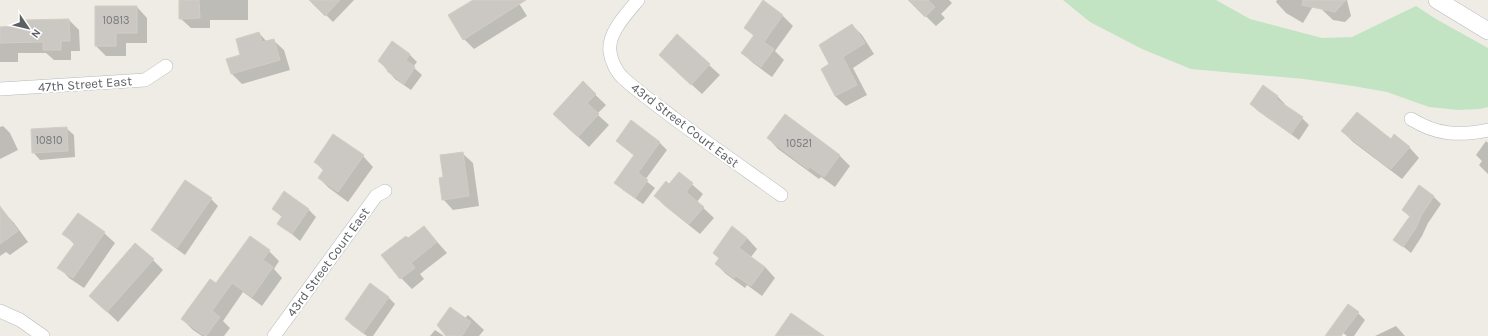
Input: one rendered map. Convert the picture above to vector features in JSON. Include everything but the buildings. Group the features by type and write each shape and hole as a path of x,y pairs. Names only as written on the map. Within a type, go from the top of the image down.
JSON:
{"street":[{"name":"43rd Street Court East","path":"638,0 625,15 610,41 610,52 614,64 621,76 643,95 710,145 782,195"},
{"path":"1437,0 1488,31"},
{"name":"47th Street East","path":"0,89 145,80 166,66"},
{"path":"1411,119 1424,127 1441,132 1456,134 1488,130"},
{"name":"43rd Street Court East","path":"274,336 376,196 385,191"},
{"path":"0,311 20,320 43,336"}],"green space":[{"path":"1063,0 1216,0 1250,19 1322,38 1352,37 1416,6 1488,48 1488,107 1458,110 1429,107 1387,92 1353,86 1304,79 1191,69 1142,49 1090,22"}]}
